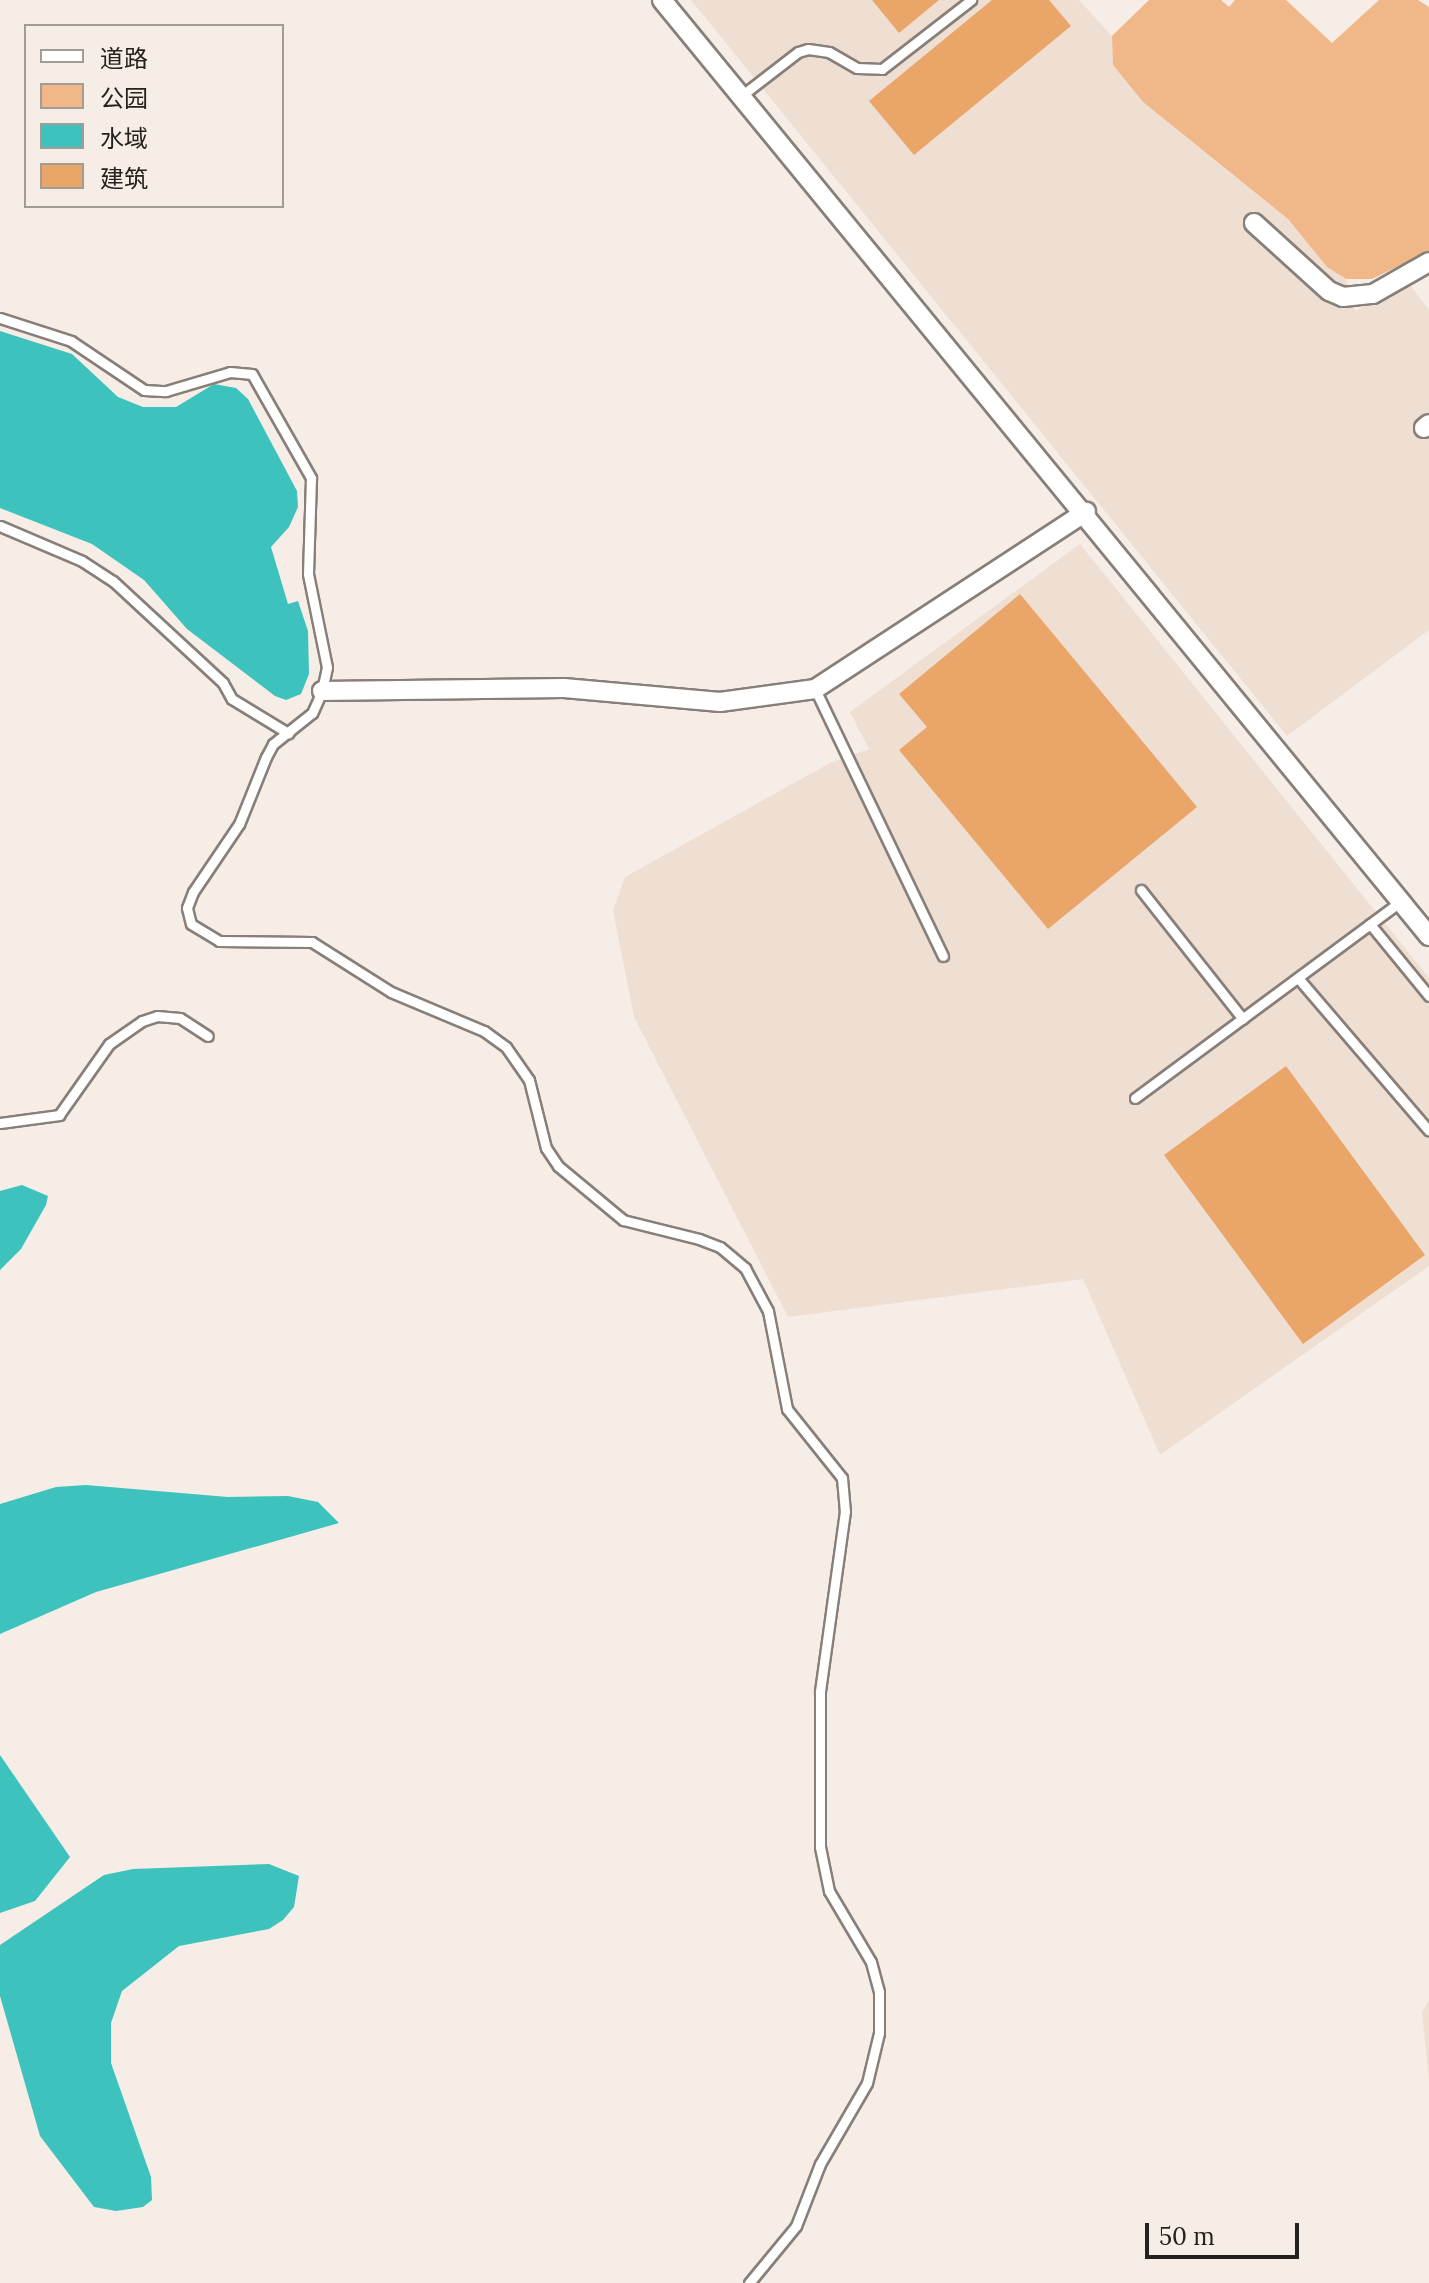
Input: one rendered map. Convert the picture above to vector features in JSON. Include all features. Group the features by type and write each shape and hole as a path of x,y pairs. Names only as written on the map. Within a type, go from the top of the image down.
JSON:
{"street":[{"path":"662,0 1086,512 1429,936"},
{"path":"1254,223 1329,291 1343,297 1373,294 1429,262"},
{"path":"322,691 522,687 720,702 815,689 1086,512"}],"lane":[{"path":"741,96 798,52 808,49 829,52 857,68 882,69 971,0"},
{"path":"0,318 71,341 144,390 166,391 230,372 257,377 313,484 308,574 327,667 322,691 312,713 273,744 239,824 193,892 187,908 191,924 219,941 312,942 391,992 484,1031 506,1047 529,1080 546,1148 558,1166 623,1220 710,1243 745,1268 768,1311 787,1409 844,1483 820,1692 821,1863 829,1891 871,1962 879,1992 879,2033 867,2083 820,2164 796,2226 749,2283"},
{"path":"0,526 106,575 223,683 232,699 288,733"},
{"path":"815,689 943,956"},
{"path":"1141,890 1243,1019"},
{"path":"1135,1098 1401,901"},
{"path":"1370,924 1429,996"},
{"path":"1298,978 1429,1131"},
{"path":"0,1123 59,1115 109,1044 142,1021 180,1018 208,1036"}],"shaded area":[{"path":"691,0 1079,0 1112,36 1113,65 1143,102 1288,219 1327,267 1346,279 1355,311 1410,285 1429,310 1429,630 1287,736"},
{"path":"1080,544 1429,978 1429,1266 1160,1455 1083,1279 788,1317 634,1017 613,910 625,877 830,763 869,749 850,712"},
{"path":"1429,1999 1429,2081 1422,2013"}],"green space":[{"path":"1149,0 1221,0 1229,7 1235,0 1286,0 1332,43 1379,0 1418,0 1429,7 1429,251 1372,279 1346,279 1327,267 1288,219 1143,102 1113,65 1112,36"}],"water":[{"path":"0,331 72,354 118,397 143,407 176,407 214,384 236,388 248,399 297,491 298,507 289,527 271,547 288,604 298,601 308,631 309,674 301,694 286,700 275,696 187,629 144,580 92,544 0,508"},
{"path":"22,1185 48,1196 46,1205 21,1249 0,1270 0,1191"},
{"path":"86,1485 228,1497 288,1496 318,1502 339,1523 96,1592 0,1634 0,1504 56,1487"},
{"path":"0,1755 70,1857 35,1901 0,1913"},
{"path":"269,1864 299,1876 294,1907 283,1920 269,1929 179,1946 122,1991 111,2023 111,2063 151,2177 152,2200 143,2207 116,2211 94,2207 40,2136 0,1996 0,1945 104,1875 133,1869"}],"building":[{"path":"872,0 939,0 899,33"},
{"path":"992,0 1049,0 1071,26 914,155 869,101"},
{"path":"1020,594 1197,807 1048,929 899,750 927,727 899,694"},
{"path":"1286,1066 1425,1255 1303,1344 1164,1155"}]}
